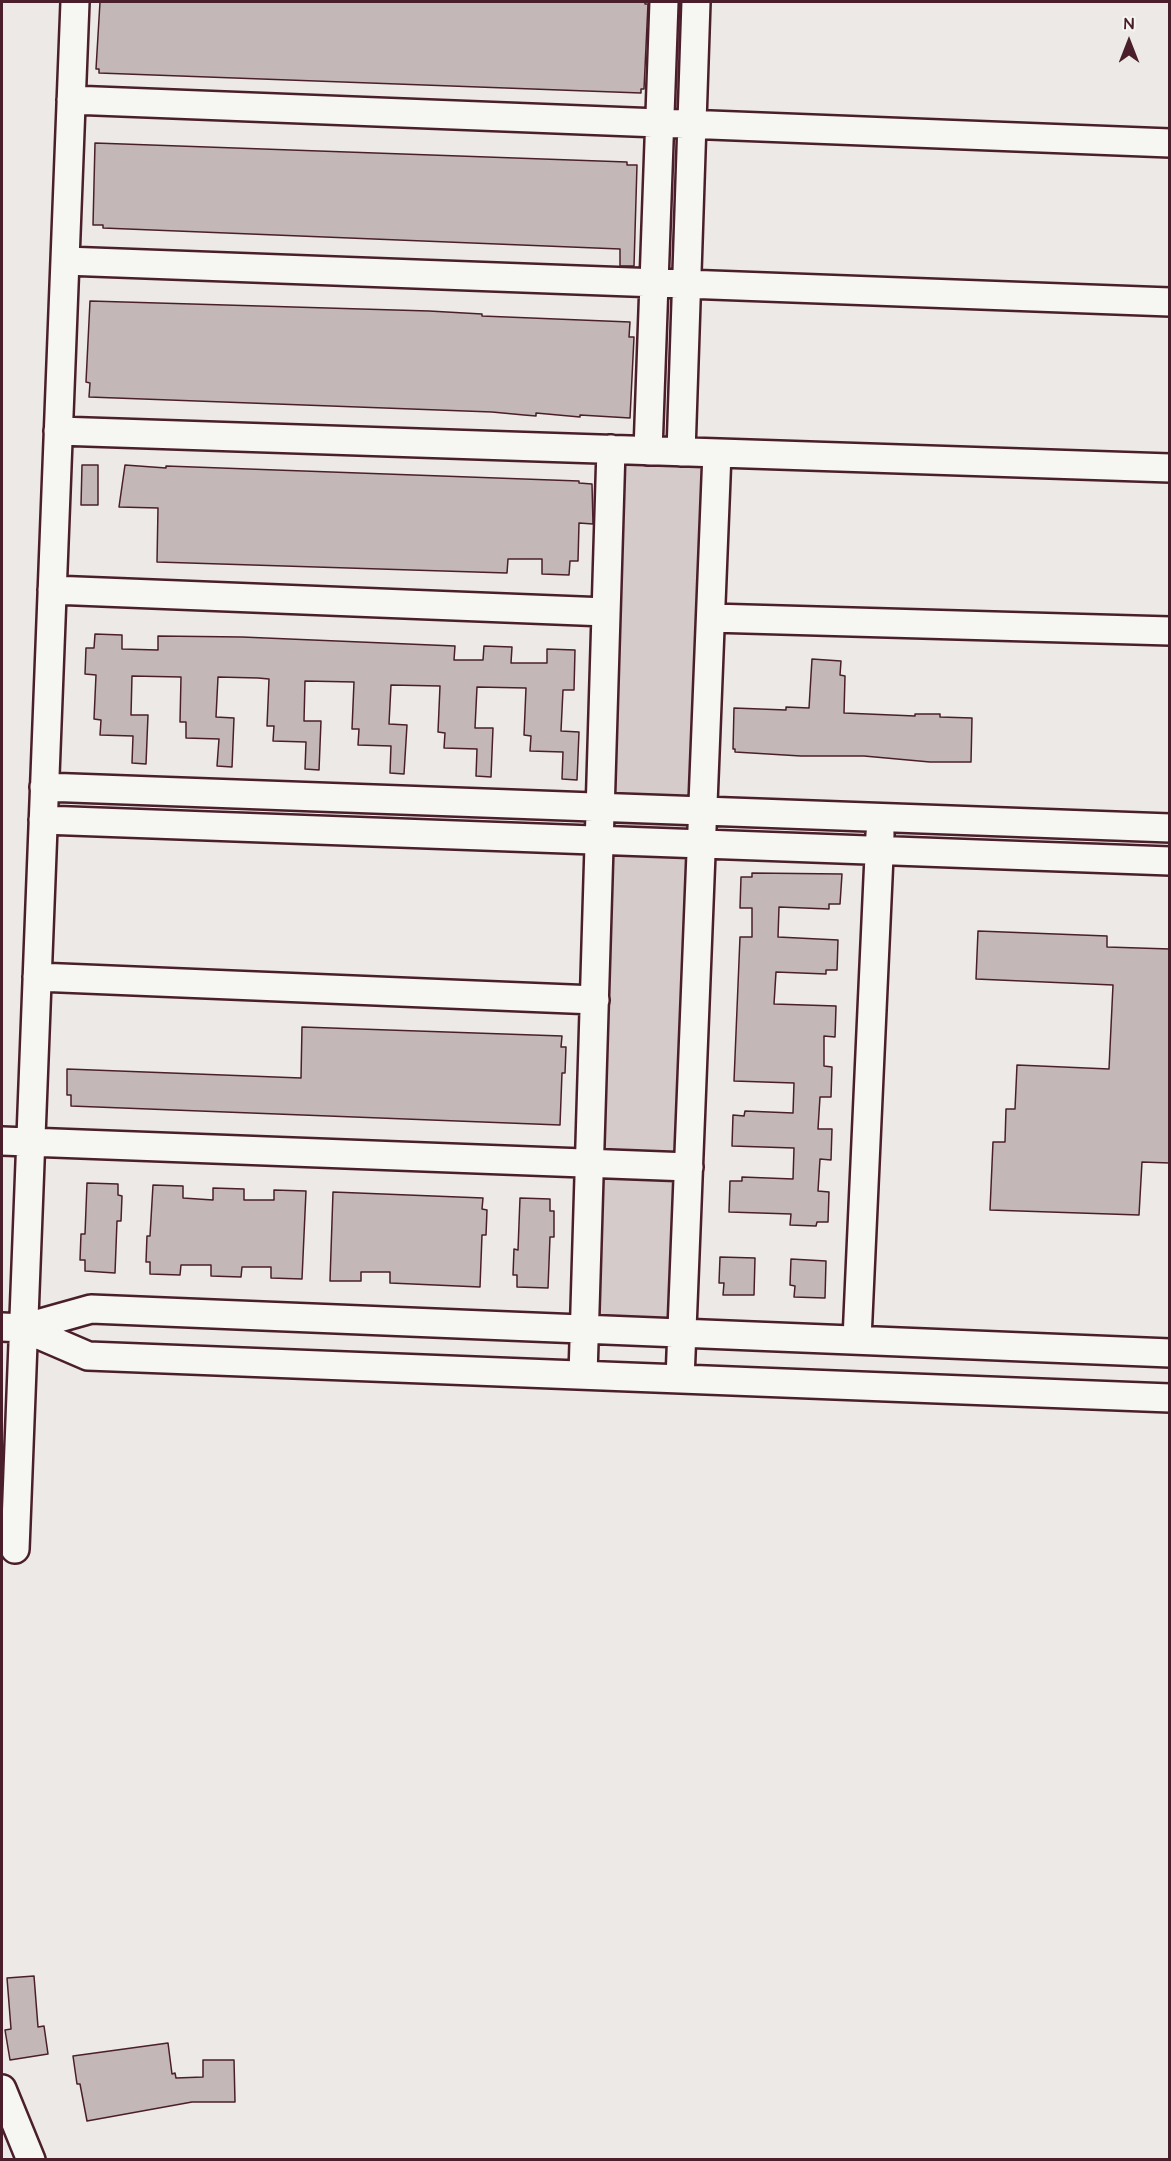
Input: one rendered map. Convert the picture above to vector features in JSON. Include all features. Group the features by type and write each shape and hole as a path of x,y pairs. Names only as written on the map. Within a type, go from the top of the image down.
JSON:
{"street":[{"path":"15,1548 12,1328 30,1142 75,2"},
{"path":"648,451 664,2"},
{"path":"681,452 696,2"},
{"path":"71,100 1170,142"},
{"path":"65,261 1170,302"},
{"path":"58,431 1170,468"},
{"path":"583,1375 611,449"},
{"path":"680,1379 717,453"},
{"path":"52,590 606,612"},
{"path":"711,618 1170,631"},
{"path":"44,787 1170,828"},
{"path":"857,1339 881,818"},
{"path":"43,820 1170,861"},
{"path":"37,977 595,1000"},
{"path":"2,1141 689,1167"},
{"path":"12,1328 91,1310 1170,1353"},
{"path":"12,1328 88,1356 1170,1398"},
{"path":"2,2089 31,2160"}],"shaded area":[{"path":"611,449 717,453 682,1334 585,1330"}],"building":[{"path":"100,2 645,2 648,4 644,89 641,89 641,93 99,73 99,69 96,69"},
{"path":"95,143 627,162 627,165 637,165 634,266 620,266 620,249 103,228 103,225 93,225"},
{"path":"90,301 429,311 482,314 482,316 630,322 629,337 634,337 630,418 89,397 90,383 86,382"},
{"path":"82,465 98,465 98,505 81,505"},
{"path":"125,465 579,481 579,483 592,484 593,524 579,523 578,561 570,561 569,575 542,574 542,559 508,559 507,573 157,562 158,508 119,507"},
{"path":"95,634 122,635 122,649 158,650 158,636 242,637 455,646 454,660 483,660 484,646 512,647 511,663 547,663 547,649 575,650 574,690 563,690 561,731 579,732 577,780 562,779 563,752 530,751 531,736 524,735 526,688 477,687 475,728 493,728 491,777 476,776 477,749 444,748 445,733 438,732 440,686 391,685 389,724 407,725 404,774 390,773 391,746 358,745 359,729 352,729 354,682 305,681 304,721 321,721 319,770 305,769 306,742 273,741 274,726 267,726 269,679 218,677 216,717 234,718 232,767 217,766 219,739 186,738 186,722 180,722 181,677 132,676 131,715 148,715 146,764 132,763 133,736 100,735 101,720 94,719 96,675 85,674 86,648 94,648"},
{"path":"812,659 841,661 840,675 845,676 844,713 915,716 915,714 940,714 940,717 972,718 971,762 735,752 733,749 734,708 786,710 786,707 809,708"},
{"path":"752,873 842,874 840,904 829,904 829,909 779,907 778,937 838,940 837,970 826,970 826,974 776,972 774,1004 836,1006 835,1037 824,1036 824,1066 832,1067 831,1097 820,1097 818,1129 832,1129 831,1160 820,1159 818,1191 829,1192 828,1222 817,1222 816,1226 790,1225 791,1214 729,1212 730,1181 742,1181 742,1177 793,1179 794,1148 732,1146 733,1115 744,1116 745,1111 793,1113 794,1083 734,1081 740,937 752,937 752,908 740,908 741,877 752,877"},
{"path":"978,931 1107,936 1107,947 1170,949 1170,1163 1142,1162 1139,1215 990,1210 993,1142 1005,1142 1006,1109 1015,1109 1017,1065 1109,1069 1113,985 976,979"},
{"path":"302,1027 562,1036 561,1047 566,1047 565,1073 562,1073 560,1125 71,1106 71,1095 67,1095 67,1069 301,1078"},
{"path":"87,1183 118,1184 118,1195 122,1196 121,1221 117,1221 115,1273 85,1271 85,1260 80,1260 81,1234 85,1234"},
{"path":"153,1185 183,1186 183,1198 213,1200 213,1188 244,1189 244,1200 274,1200 274,1190 306,1191 302,1279 271,1278 271,1267 242,1267 241,1277 211,1276 211,1265 181,1265 180,1275 150,1274 150,1262 146,1262"},
{"path":"333,1192 483,1198 482,1209 487,1210 486,1235 482,1235 480,1287 390,1283 390,1272 361,1272 361,1281 330,1281"},
{"path":"520,1198 550,1199 550,1211 554,1211 554,1237 550,1237 548,1288 517,1287 517,1275 513,1275 514,1249 518,1250"},
{"path":"720,1257 755,1258 754,1295 723,1295 724,1283 719,1283"},
{"path":"791,1259 826,1261 825,1298 794,1297 795,1286 790,1285"},
{"path":"34,1976 38,2027 44,2026 48,2054 10,2060 5,2030 11,2029 7,1978"},
{"path":"168,2043 172,2074 175,2073 176,2078 203,2077 203,2060 234,2060 235,2102 192,2102 87,2121 80,2084 77,2084 73,2056"}]}
